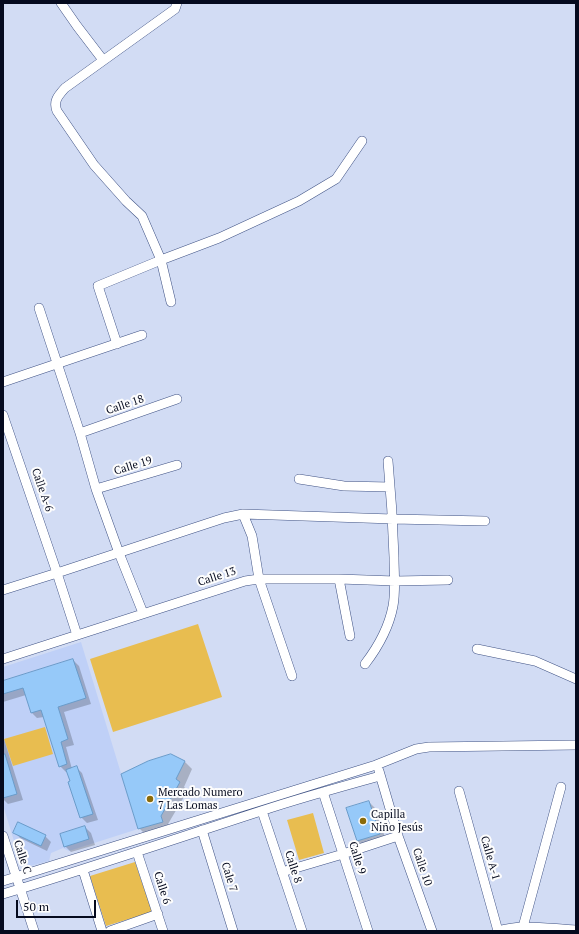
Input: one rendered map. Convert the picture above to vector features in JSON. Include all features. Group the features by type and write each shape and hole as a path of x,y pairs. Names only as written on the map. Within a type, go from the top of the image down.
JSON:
{"street":[{"path":"61,3 103,60"},
{"path":"171,302 161,260 142,216 126,201 94,165 57,111 55,105 56,99 65,88 175,9 177,3"},
{"path":"117,344 98,286 219,238 299,201 336,179 362,141"},
{"path":"39,308 80,433 96,489 143,613"},
{"path":"3,382 142,335"},
{"name":"Calle 18","path":"80,433 177,399"},
{"name":"Calle A-6","path":"3,415 77,635"},
{"path":"365,664 379,644 393,605 395,581 393,519 388,462"},
{"name":"Calle 19","path":"96,489 177,465"},
{"path":"300,479 344,486 390,487"},
{"path":"3,590 224,518 243,514 485,521"},
{"path":"243,514 252,536 260,579 292,676"},
{"name":"Calle 13","path":"3,659 245,581 260,579 395,581 448,580"},
{"path":"339,579 350,636"},
{"path":"477,649 535,661 576,679"},
{"path":"3,881 376,765 416,749 429,747 576,745"},
{"name":"Calle 10","path":"376,765 398,836 432,931"},
{"path":"3,894 83,870 262,811 380,776"},
{"path":"523,927 560,787"},
{"name":"Calle A-1","path":"458,791 498,931"},
{"name":"Calle 9","path":"323,792 368,931"},
{"name":"Calle 8","path":"262,811 302,931"},
{"name":"Cale 7","path":"202,830 233,931"},
{"name":"Calle C","path":"3,836 34,931"},
{"path":"282,872 398,836"},
{"name":"Calle 6","path":"137,852 163,931"},
{"path":"83,870 102,931"},
{"path":"110,931 158,914"},
{"path":"498,931 506,928 523,927 576,930"}],"shaded area":[{"path":"198,624 222,697 113,732 90,659"},
{"path":"81,642 138,829 69,851 63,848 51,853 49,861 26,867 21,864 3,805 3,667"},
{"path":"45,727 53,754 13,766 4,739"},
{"path":"313,813 324,853 299,860 287,820"},
{"path":"135,862 152,912 106,926 90,876"}],"building":[{"path":"73,659 86,698 58,707 68,739 61,742 67,764 59,767 41,710 31,713 23,688 3,694 3,681"},
{"path":"3,754 5,754 17,794 3,798"},
{"name":"Mercado Numero 7 Las Lomas","path":"171,754 185,761 176,779 180,782 161,816 163,822 138,829 121,774 148,761"},
{"path":"77,766 93,814 80,818 68,782 70,781 66,770"},
{"name":"Capilla Niño Jesús","path":"369,801 380,834 357,841 346,808"},
{"path":"18,822 46,835 41,846 13,833"},
{"path":"85,826 89,839 64,847 60,834"}],"place":[{"name":"Mercado Numero 7 Las Lomas","path":"150,799"},
{"name":"Capilla Niño Jesús","path":"363,821"}]}
